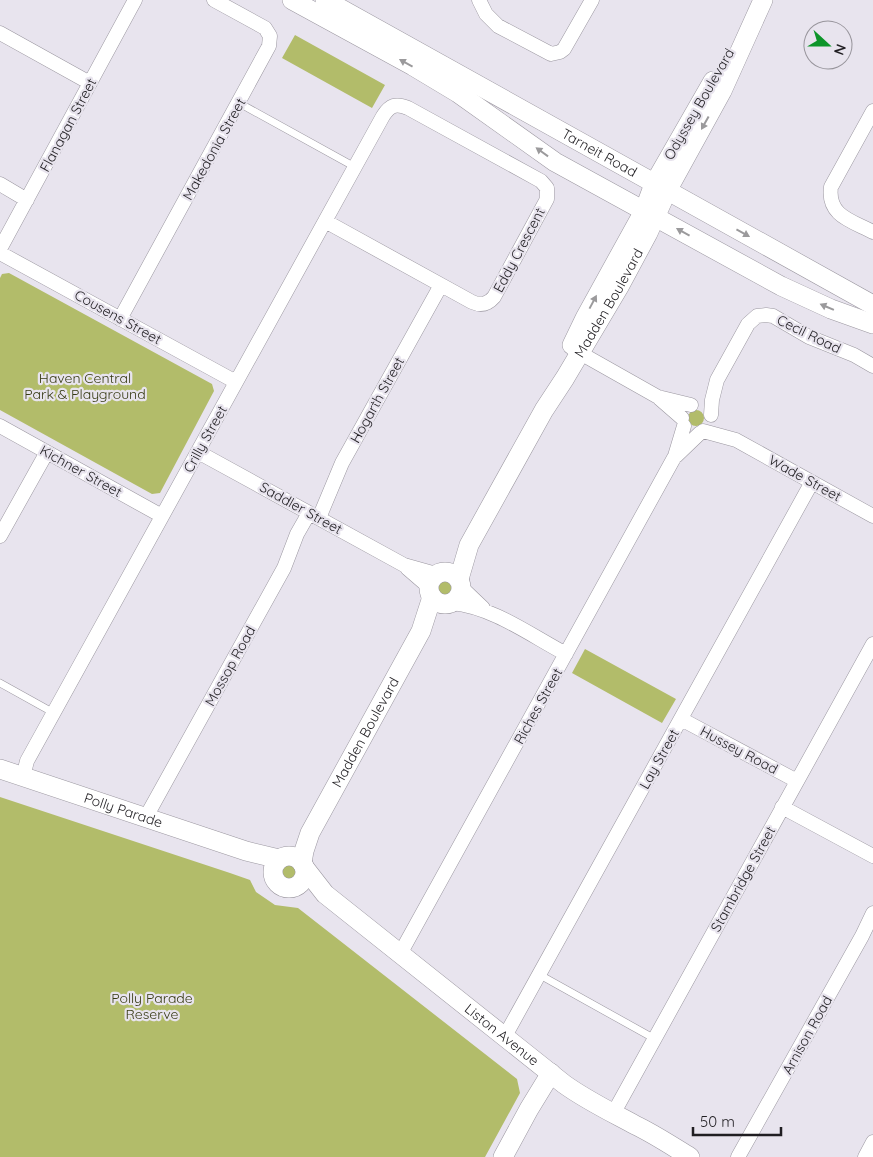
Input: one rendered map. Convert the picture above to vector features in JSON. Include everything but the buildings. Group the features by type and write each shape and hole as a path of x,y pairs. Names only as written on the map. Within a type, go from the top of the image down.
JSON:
{"street":[{"name":"Flanagan Street","path":"0,251 136,0"},
{"name":"Makedonia Street","path":"120,319 267,52 271,40 265,28 214,0"},
{"path":"292,0 458,93 555,162 799,295 873,324"},
{"path":"304,0 319,8 364,40"},
{"name":"Tarneit Road","path":"325,0 873,304"},
{"path":"479,0 486,14 498,26 551,54 564,49 592,0"},
{"name":"Odyssey Boulevard","path":"661,187 758,0"},
{"name":"Odyssey Boulevard","path":"661,187 722,91 764,0"},
{"path":"0,33 90,83"},
{"name":"Crilly Street","path":"23,776 27,760 383,116 393,105"},
{"name":"Eddy Crescent","path":"325,221 475,304 486,304 492,299 546,199 547,188 541,181 408,108 393,105"},
{"path":"873,111 831,187 830,201 838,213 873,232"},
{"path":"0,184 27,200"},
{"name":"Madden Boulevard","path":"294,861 304,851 310,833 544,410 575,350 619,287 661,187"},
{"name":"Cousens Street","path":"0,251 236,382"},
{"name":"Hogarth Street","path":"314,515 441,284"},
{"name":"Cecil Road","path":"694,404 717,380 748,324 752,319 761,315 773,316 809,337 854,355 873,366"},
{"path":"575,350 658,397 691,432 702,432 710,425 711,416 706,407 658,397"},
{"name":"Cecil Road","path":"711,416 712,400 717,380"},
{"path":"683,422 684,410 694,404"},
{"name":"Wade Street","path":"711,416 736,440 873,516"},
{"name":"Riches Street","path":"400,954 675,456 683,422"},
{"name":"Kichner Street","path":"0,426 162,516"},
{"name":"Wade Street","path":"702,432 736,440"},
{"name":"Riches Street","path":"675,456 702,432"},
{"path":"0,536 47,452"},
{"name":"Saddler Street","path":"198,452 566,654"},
{"name":"Lay Street","path":"505,1036 812,482"},
{"name":"Mossop Road","path":"146,817 284,568 297,534 314,515"},
{"name":"Stambridge Street","path":"613,1114 873,644"},
{"name":"Hussey Road","path":"681,719 797,781"},
{"name":"Polly Parade","path":"0,769 246,851 294,861"},
{"path":"782,807 873,856"},
{"name":"Polly Parade","path":"246,851 274,877"},
{"path":"294,861 304,878 296,886 286,887 280,885 274,877 274,867 294,861"},
{"name":"Liston Avenue","path":"294,861 325,894 573,1090 690,1157"},
{"name":"Liston Avenue","path":"296,886 325,894"},
{"name":"Arnison Road","path":"738,1157 868,938 873,913"},
{"path":"503,1157 551,1073"},
{"path":"865,1157 873,1142"}],"lane":[{"path":"239,103 355,167"},
{"path":"0,683 54,713"},
{"path":"540,975 656,1039"}],"green space":[{"path":"295,35 385,85 372,108 282,58"},
{"name":"Haven Central Park & Playground","path":"9,273 212,384 214,391 160,493 152,494 0,410 0,278 2,274"},
{"path":"696,410 704,418 696,426 688,418"},
{"path":"445,580 451,582 453,588 451,594 445,596 439,594 437,588 439,582"},
{"path":"585,649 676,699 662,723 572,673"},
{"name":"Polly Parade Reserve","path":"0,797 250,880 256,892 275,905 298,908 517,1079 520,1093 485,1157 0,1157"},
{"path":"289,864 297,872 289,880 281,872"}]}
